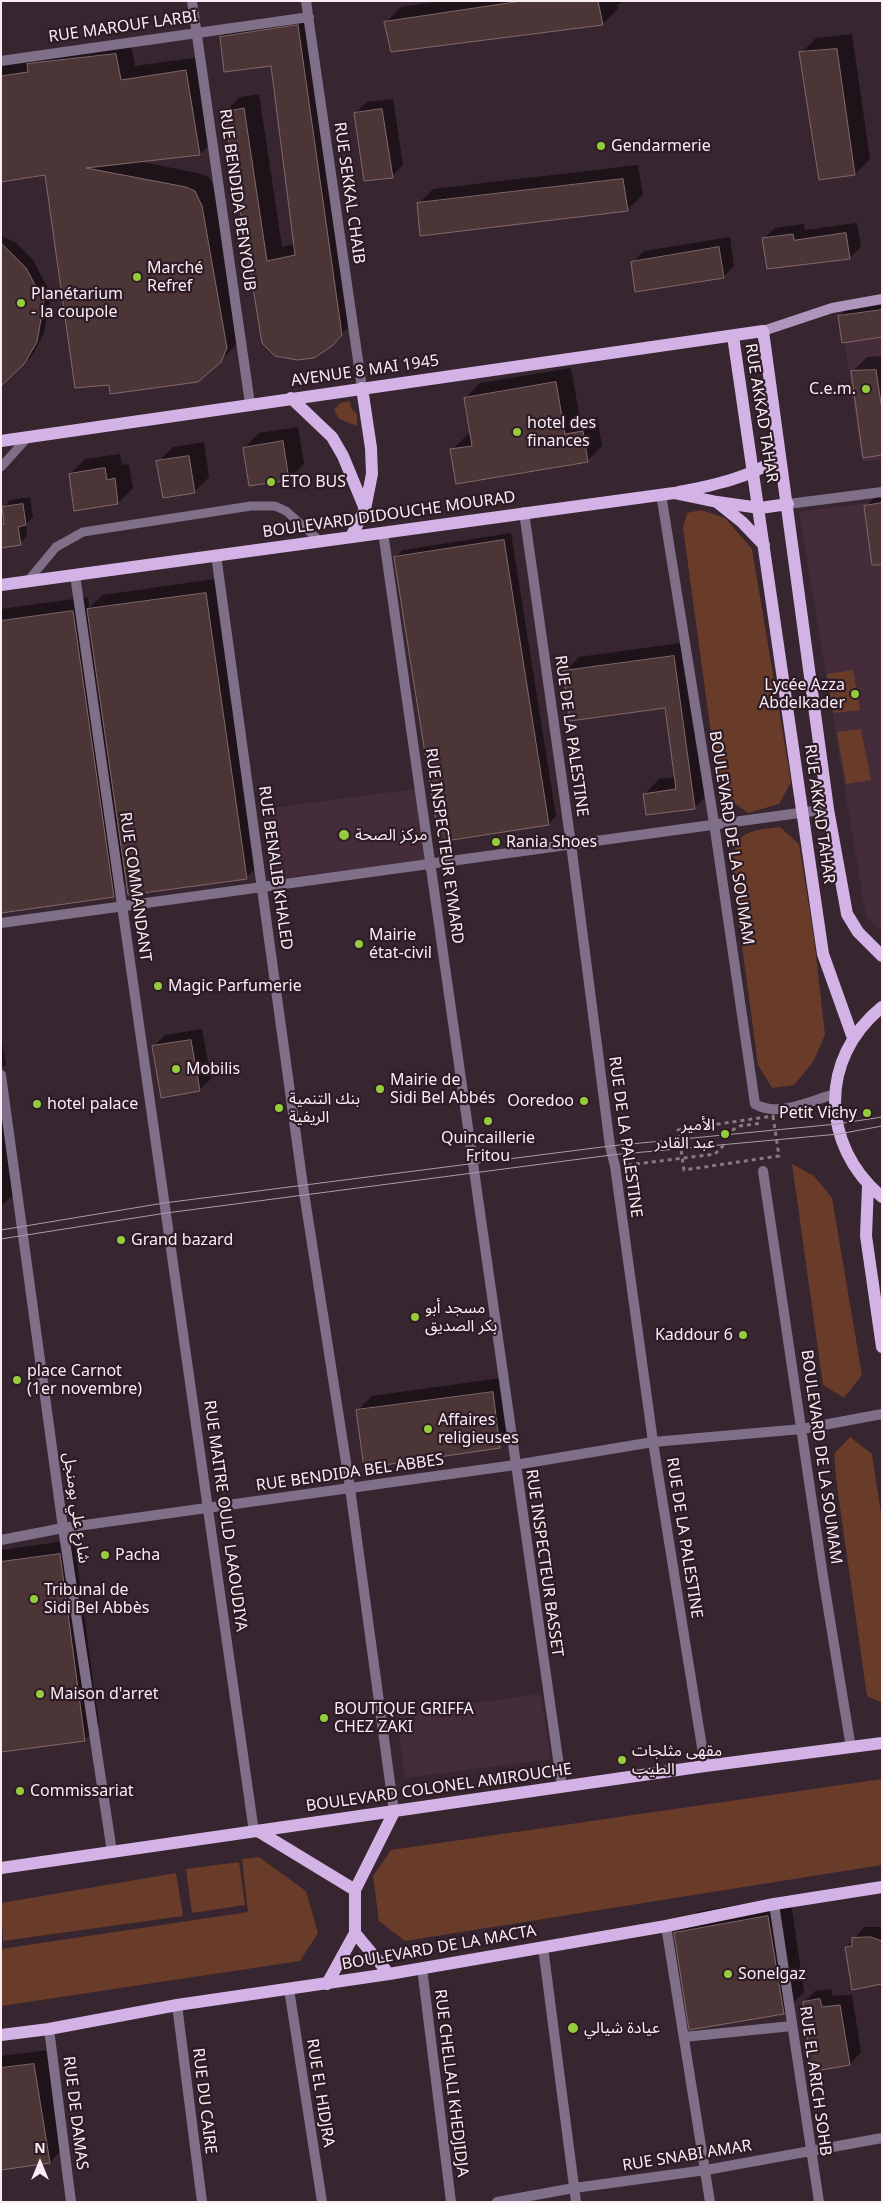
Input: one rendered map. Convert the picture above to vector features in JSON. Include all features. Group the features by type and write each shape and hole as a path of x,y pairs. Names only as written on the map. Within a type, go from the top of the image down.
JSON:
{"main road":[{"name":"RUE AKKAD TAHAR","path":"853,1038 823,954 760,508 752,473 733,336 763,332 779,458 788,504 828,809 847,914 858,932 882,956"},
{"name":"AVENUE 8 MAI 1945","path":"1,441 733,336"},
{"path":"351,537 365,509 372,474 368,422 362,388"},
{"path":"291,398 332,437 347,465 365,509"},
{"path":"668,494 717,485 752,473 779,458"},
{"name":"BOULEVARD DIDOUCHE MOURAD","path":"1,586 524,512 668,494 717,502 742,522 764,545"},
{"path":"717,502 760,508 788,504"},
{"path":"882,1007 870,1017 853,1038 839,1071 835,1094 839,1134 850,1161 868,1186 882,1197"},
{"path":"868,1186 866,1236 882,1347"},
{"name":"BOULEVARD COLONEL AMIROUCHE","path":"1,1868 705,1766 882,1744"},
{"path":"327,1984 355,1933 355,1890 385,1834 394,1812"},
{"path":"256,1832 355,1890"},
{"name":"BOULEVARD DE LA MACTA","path":"1,2035 49,2029 177,2005 389,1974 666,1926 774,1904 882,1887"},
{"path":"355,1933 389,1974"}],"street":[{"name":"RUE BENDIDA BENYOUB","path":"192,1 198,31 250,404"},
{"name":"RUE SEKKAL CHAIB","path":"306,1 362,388"},
{"name":"RUE MAROUF LARBI","path":"1,61 198,31 309,17"},
{"path":"763,332 832,308 882,299"},
{"path":"788,504 882,492"},
{"name":"BOULEVARD DE LA SOUMAM","path":"668,494 755,1104 763,1109 795,1107 835,1094"},
{"name":"RUE DE LA PALESTINE","path":"524,512 571,844 610,1146 653,1442 705,1766"},
{"name":"RUE INSPECTEUR EYMARD","path":"383,532 475,1164"},
{"name":"RUE BENALIB KHALED","path":"216,556 303,1186 350,1488 394,1812"},
{"name":"RUE COMMANDANT","path":"75,575 164,1204"},
{"path":"1,923 828,809"},
{"name":"شارع علي بومنجل","path":"1,1075 64,1528 112,1852"},
{"name":"RUE INSPECTEUR BASSET","path":"475,1164 515,1465 562,1787"},
{"name":"BOULEVARD DE LA SOUMAM","path":"763,1171 825,1593 851,1748"},
{"name":"RUE MAITRE OULD LAAOUDIYA","path":"164,1204 256,1832"},
{"name":"RUE BENDIDA BEL ABBES","path":"1,1540 64,1528 209,1510 515,1465 653,1442 802,1429 882,1414"},
{"name":"RUE EL ARICH SOHB","path":"774,1904 819,2202"},
{"path":"666,1926 710,2202"},
{"path":"543,1947 576,2202"},
{"name":"RUE CHELLALI KHEDJIDJA","path":"422,1968 451,2202"},
{"name":"RUE EL HIDJRA","path":"289,1989 322,2202"},
{"name":"RUE DU CAIRE","path":"177,2005 202,2202"},
{"path":"684,2037 792,2026"},
{"name":"RUE DE DAMAS","path":"49,2029 71,2202"},
{"name":"RUE SNABI AMAR","path":"497,2202 574,2188 706,2170 882,2138"}],"lane":[{"path":"1,467 28,436"},
{"path":"27,582 56,547 83,532 251,506 275,506 286,511 320,541"}],"path":[{"path":"773,1116 779,1156 684,1170 682,1158 678,1130 773,1116"},
{"path":"614,1166 715,1154 726,1143"}],"shaded area":[{"name":"C.e.m.","path":"882,312 882,460 862,462 841,318"},
{"path":"350,401 351,408 357,414 357,426 339,419 334,410 340,403"},
{"name":"Lycée Azza Abdelkader","path":"882,501 882,931 866,917 799,512"},
{"path":"701,510 725,518 752,549 791,782 779,804 748,813 719,792 683,528 687,513"},
{"path":"853,670 860,710 833,713 827,674"},
{"path":"861,729 871,780 846,784 837,732"},
{"name":"مركز الصحة","path":"415,789 425,860 273,879 264,809"},
{"path":"780,827 799,844 814,938 825,1035 813,1062 794,1085 772,1088 758,1065 733,879 733,865 736,845 746,834 766,828"},
{"path":"792,1164 814,1176 832,1198 862,1375 844,1398 823,1385"},
{"path":"850,1437 872,1454 882,1520 882,1703 867,1696 837,1486 834,1454"},
{"path":"540,1694 551,1759 405,1778 396,1714"},
{"path":"882,1779 882,1865 405,1941 379,1921 373,1876 391,1850"},
{"path":"259,1857 306,1891 318,1933 300,1961 1,2006 1,1949 248,1912 242,1859"},
{"path":"239,1862 245,1905 192,1913 186,1869"},
{"path":"176,1873 183,1916 3,1941 1,1903"}],"building":[{"path":"522,1 598,1 603,25 391,52 384,22"},
{"path":"298,25 342,335 332,346 314,358 297,360 275,356 262,343 224,112 244,108 267,261 295,255 271,66 224,72 220,37"},
{"path":"837,49 855,175 819,180 799,52"},
{"path":"116,54 121,80 186,70 200,155 86,168 186,187 195,191 202,206 227,348 221,362 198,382 110,394 109,385 75,388 45,175 1,182 1,76 28,72 27,64"},
{"path":"382,109 393,178 364,181 354,113"},
{"path":"623,179 628,211 420,236 417,203"},
{"path":"846,233 850,259 767,269 762,238 793,234 794,240"},
{"name":"Planétarium - la coupole","path":"1,243 26,268 44,302 37,342 24,364 1,386"},
{"path":"719,247 724,278 635,292 631,262"},
{"path":"882,310 882,337 842,343 838,316"},
{"path":"876,370 882,410 882,455 863,458 851,371"},
{"name":"hotel des finances","path":"556,382 565,434 583,431 588,462 456,484 450,449 472,446 464,398"},
{"path":"283,441 289,480 249,486 243,448"},
{"path":"189,456 195,493 163,498 156,461"},
{"path":"105,468 107,480 115,478 118,504 74,511 69,474"},
{"path":"882,503 882,565 872,565 864,506"},
{"path":"23,504 26,525 18,527 21,545 1,548 1,524 4,524 2,507"},
{"path":"504,540 549,825 439,842 394,557"},
{"path":"206,593 247,879 128,895 87,609"},
{"path":"73,611 114,897 1,913 1,621"},
{"path":"674,656 695,809 646,815 643,794 676,789 665,708 570,721 563,671"},
{"name":"Mobilis","path":"191,1040 200,1091 161,1098 152,1046"},
{"name":"Affaires religieuses","path":"493,1392 500,1448 364,1468 356,1410"},
{"path":"60,1554 85,1741 1,1752 1,1562"},
{"name":"Sonelgaz","path":"768,1916 784,2014 689,2030 674,1933"},
{"path":"871,1937 882,1941 882,1984 852,1990 845,1947 852,1946 852,1938"},
{"path":"820,1999 822,2007 840,2005 850,2065 811,2072 803,2002"},
{"path":"34,2064 50,2163 1,2170 1,2068"}],"tram line":[{"path":"1,1230 164,1203 610,1146 837,1124 882,1117"},
{"path":"1,1239 166,1213 611,1155 839,1134 882,1126"}],"place":[{"name":"Gendarmerie","path":"601,146"},
{"name":"Marché Refref","path":"137,277"},
{"name":"Planétarium - la coupole","path":"21,303"},
{"name":"C.e.m.","path":"866,389"},
{"name":"hotel des finances","path":"517,432"},
{"name":"ETO BUS","path":"271,482"},
{"name":"Lycée Azza Abdelkader","path":"855,694"},
{"name":"مركز الصحة","path":"344,835"},
{"name":"Rania Shoes","path":"496,842"},
{"name":"Mairie état-civil","path":"359,944"},
{"name":"Magic Parfumerie","path":"158,986"},
{"name":"Mobilis","path":"176,1069"},
{"name":"Mairie de Sidi Bel Abbés","path":"380,1089"},
{"name":"Ooredoo","path":"584,1101"},
{"name":"hotel palace","path":"37,1104"},
{"name":"بنك التنمية الريفية","path":"279,1108"},
{"name":"Petit Vichy","path":"867,1113"},
{"name":"Quincaillerie Fritou","path":"488,1121"},
{"name":"الأمير عبد القادر","path":"725,1134"},
{"name":"Grand bazard","path":"121,1240"},
{"name":"مسجد أبو بكر الصديق","path":"415,1317"},
{"name":"Kaddour 6","path":"743,1335"},
{"name":"place Carnot (1er novembre)","path":"17,1380"},
{"name":"Affaires religieuses","path":"428,1429"},
{"name":"Pacha","path":"105,1555"},
{"name":"Tribunal de Sidi Bel Abbès","path":"34,1599"},
{"name":"Maison d'arret","path":"40,1694"},
{"name":"BOUTIQUE GRIFFA CHEZ ZAKI","path":"324,1718"},
{"name":"مقهى مثلجات الطيب","path":"622,1760"},
{"name":"Commissariat","path":"20,1791"},
{"name":"Sonelgaz","path":"728,1974"},
{"name":"عيادة شيالي","path":"573,2028"}]}
